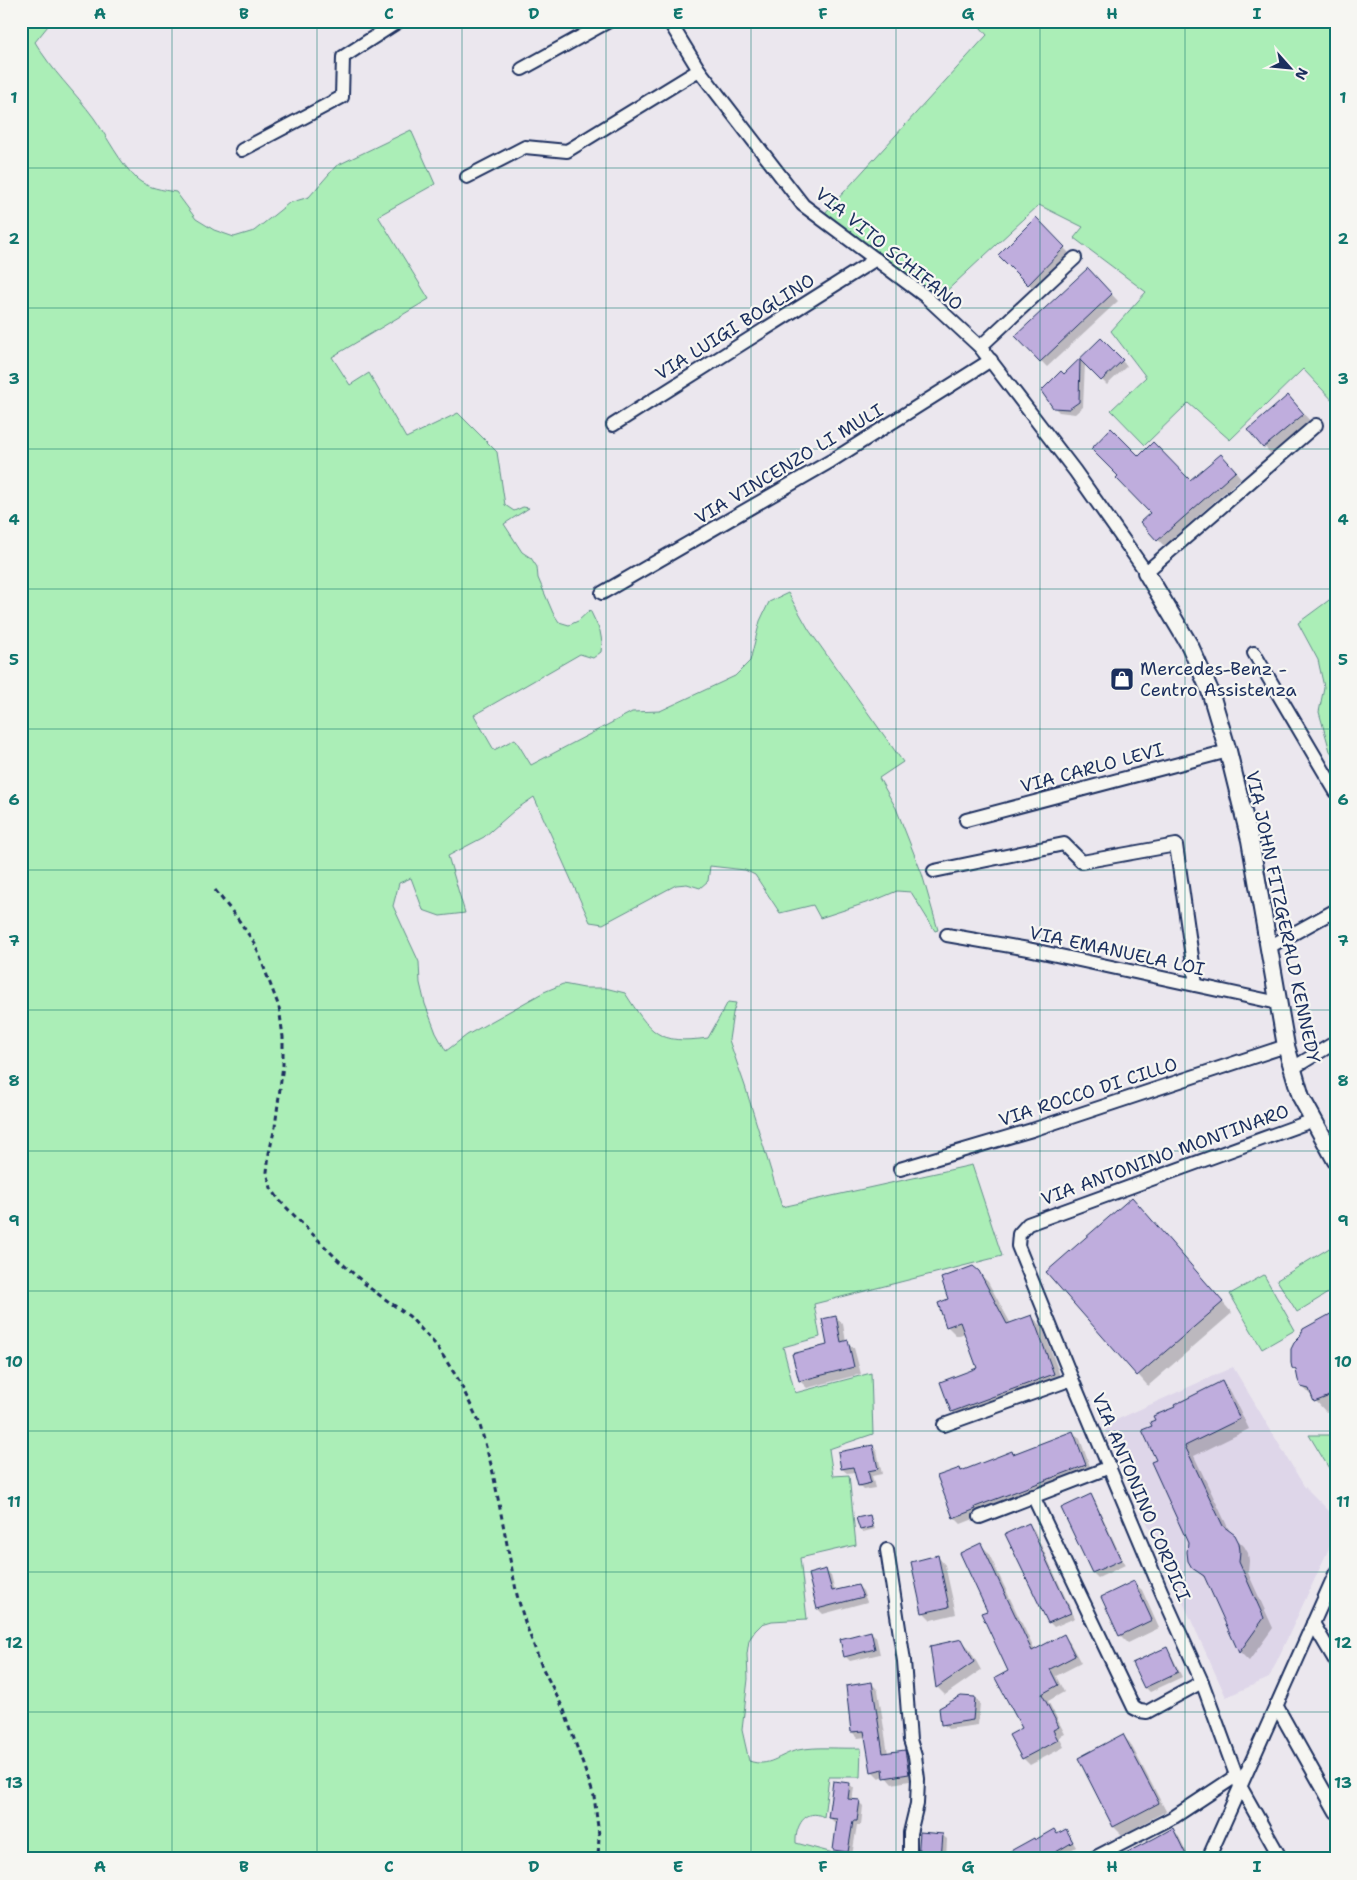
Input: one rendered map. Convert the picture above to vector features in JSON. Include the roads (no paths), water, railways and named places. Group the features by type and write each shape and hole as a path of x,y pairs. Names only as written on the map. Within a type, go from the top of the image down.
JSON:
{"street":[{"path":"242,150 342,97 343,57 400,21"},
{"path":"522,69 609,21"},
{"name":"VIA VITO SCHIFANO","path":"669,21 699,70 803,205 925,296 980,347 1075,471 1146,572"},
{"path":"467,176 525,147 567,150 699,70"},
{"name":"VIA LUIGI BOGLINO","path":"613,425 876,258"},
{"path":"980,347 1075,258"},
{"name":"VIA VINCENZO LI MULI","path":"602,593 831,462 991,360"},
{"path":"1146,572 1316,425"},
{"name":"VIA JOHN FITZGERALD KENNEDY","path":"1146,572 1190,646 1210,691 1228,751 1250,840 1286,1046 1301,1097 1336,1161"},
{"path":"1254,653 1336,792"},
{"name":"VIA CARLO LEVI","path":"966,820 1228,751"},
{"path":"934,871 1064,844 1082,862 1176,845 1196,985"},
{"path":"1269,947 1336,910"},
{"name":"VIA EMANUELA LOI","path":"947,935 1028,949 1278,1003"},
{"path":"1293,1068 1336,1042"},
{"name":"VIA ROCCO DI CILLO","path":"900,1169 1032,1130 1286,1046"},
{"name":"VIA ANTONINO MONTINARO","path":"1028,1224 1314,1120"},
{"name":"VIA ANTONINO CORDICI","path":"1028,1224 1019,1234 1018,1246 1162,1593 1202,1682 1238,1781 1281,1859"},
{"path":"944,1425 1072,1379"},
{"path":"980,1517 1110,1467"},
{"path":"1033,1496 1134,1708 1147,1712 1202,1682"},
{"path":"887,1550 904,1662 910,1740 915,1756 918,1779 918,1804 910,1833 910,1859"},
{"path":"1208,1859 1238,1781 1276,1705 1336,1572"},
{"path":"1313,1623 1336,1662"},
{"path":"1276,1705 1336,1812"},
{"path":"1092,1859 1174,1817 1238,1781"}],"place":[{"name":"Mercedes-Benz - Centro Assistenza","path":"1122,679"}]}
